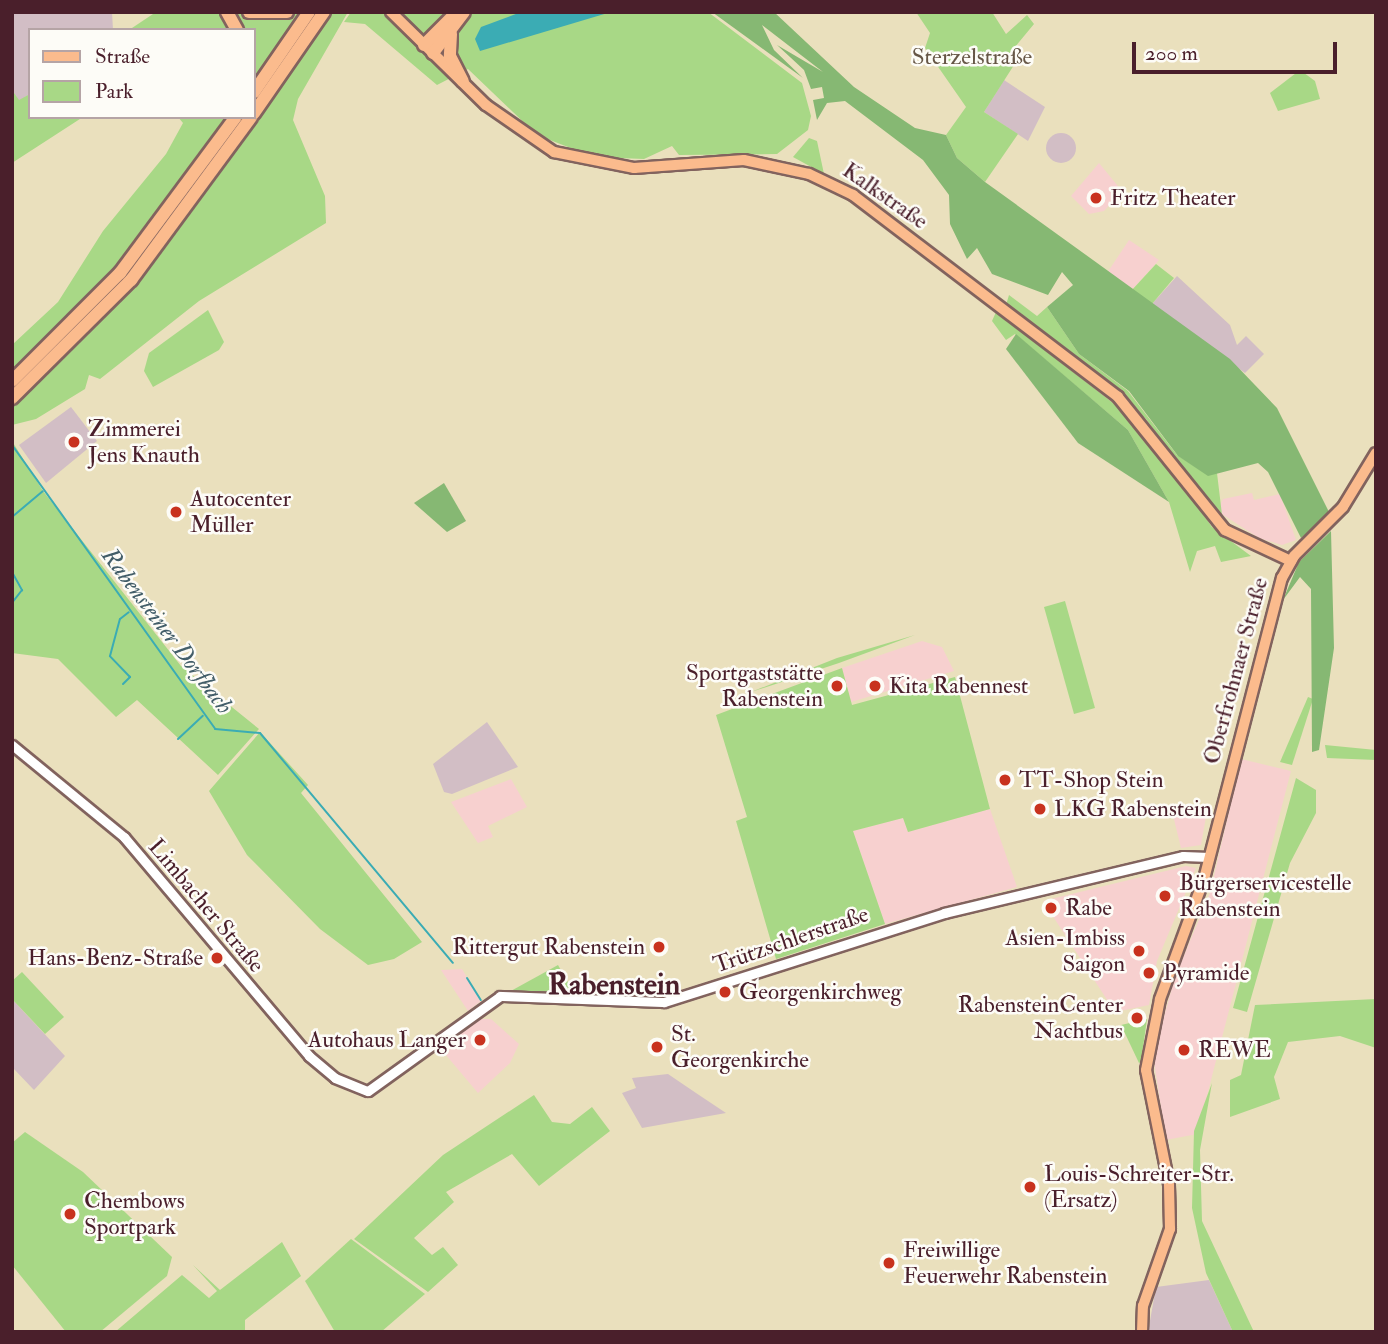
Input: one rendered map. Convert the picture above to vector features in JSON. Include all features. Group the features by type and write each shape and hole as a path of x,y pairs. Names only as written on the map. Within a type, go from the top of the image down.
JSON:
{"highway":[{"path":"228,12 236,28"},
{"path":"249,12 287,12"},
{"path":"256,89 309,12"},
{"path":"256,110 324,12"},
{"path":"429,49 457,12"},
{"path":"429,49 451,34 464,12"},
{"path":"451,34 450,55 463,81"},
{"path":"215,147 226,119"},
{"path":"12,381 120,273 235,119"},
{"path":"13,397 131,280 250,119"}],"main road":[{"name":"Kalkstraße","path":"391,12 463,81 531,140 593,164 634,168 744,160 820,178 838,186 1118,397 1225,530 1292,561"},
{"name":"Oberfrohnaer Straße","path":"1142,1332 1171,1205 1146,1070 1163,989 1209,857 1250,693 1292,561 1322,528 1376,453"}],"street":[{"name":"Limbacher Straße","path":"12,745 124,837 309,1056 335,1077 368,1091"},
{"name":"Trützschlerstraße","path":"368,1091 500,996 664,1002 944,913 1183,856 1209,857"}],"shaded area":[{"path":"12,12 112,12 113,28 28,28 28,95 19,101 12,90"},
{"path":"1004,80 1045,107 1028,141 984,112"},
{"path":"1061,133 1072,137 1076,148 1072,159 1061,163 1050,159 1046,148 1050,137"},
{"path":"1099,163 1122,191 1104,211 1089,214 1071,196"},
{"path":"1129,240 1159,260 1131,291 1107,273"},
{"path":"1177,276 1230,325 1237,345 1246,336 1264,354 1245,373 1152,304"},
{"path":"71,407 97,441 46,483 19,445"},
{"path":"1252,493 1254,500 1280,494 1296,540 1282,545 1259,538 1217,511 1223,499"},
{"name":"Kita Rabennest","path":"922,641 942,647 954,671 851,702 842,668"},
{"path":"487,722 518,767 452,794 444,792 433,764"},
{"path":"1241,759 1291,771 1197,1134 1166,1140 1153,1056 1175,977 1210,893"},
{"path":"511,779 527,807 488,826 493,837 478,843 451,802"},
{"path":"1180,804 1207,811 1201,845 1181,848 1171,807"},
{"path":"990,809 1017,887 885,924 853,831 903,818 908,832"},
{"path":"1186,866 1196,868 1157,961 1149,1005 1115,1012 1043,901"},
{"path":"462,969 481,1001 468,1011 441,970"},
{"path":"12,999 65,1056 34,1090 12,1067"},
{"path":"476,1019 491,1019 519,1044 510,1063 478,1093 440,1048"},
{"path":"668,1074 726,1113 642,1128 622,1093 636,1088 632,1078"},
{"path":"1209,1280 1233,1332 1148,1332 1156,1287"}],"green space":[{"path":"156,12 348,12 298,99 293,120 325,196 326,223 199,301 100,379 89,375 85,389 36,419 12,425 12,345 58,302 103,231 166,154 183,123 180,119 256,119 256,28 132,28"},
{"path":"351,12 708,12 802,83 811,116 808,130 777,154 679,155 672,146 644,159 594,157 537,135 468,69 437,85 365,24 344,22"},
{"path":"712,12 774,12 854,87 915,128 946,135 957,158 985,182 1230,359 1277,408 1330,514 1301,538 1268,472 1258,463 1208,476 1178,456 1129,391 1079,354 1047,307 1073,285 1062,272 1048,295 992,274 977,248 967,259 950,224 949,195 923,160 845,101 827,103 817,120 813,100 824,98 822,87 811,89 804,70 777,45 823,72 762,25 774,50 803,78"},
{"name":"Sterzelstraße","path":"916,12 992,12 1006,34 1027,15 1034,24 1006,58 1014,65 984,112 1018,134 985,182 957,158 946,135 966,107 925,48 930,33"},
{"path":"1300,70 1315,81 1320,99 1278,111 1270,93"},
{"path":"12,90 19,100 28,95 28,119 80,119 12,163"},
{"path":"809,138 817,141 824,174 793,157"},
{"path":"1156,264 1174,278 1152,304 1131,291"},
{"path":"1009,295 1037,316 1047,307 1079,354 1128,391 1177,455 1208,475 1217,473 1223,523 1146,419 1006,305"},
{"path":"208,310 224,342 219,350 153,387 144,371 149,353"},
{"path":"996,312 1113,403 1161,454 1212,527 1251,556 1221,562 1215,546 1197,551 1190,572 1169,502 1128,430 1015,334 1006,340 992,321"},
{"path":"1016,334 1128,430 1169,502 1078,443 1006,349"},
{"path":"12,441 43,491 181,666 259,729 218,775 137,700 116,717 58,659 12,653"},
{"path":"444,483 466,521 447,532 414,503"},
{"path":"1331,531 1334,648 1319,750 1312,752 1311,589 1300,577 1283,600 1299,562"},
{"path":"1065,601 1095,708 1074,714 1044,607"},
{"path":"915,635 839,663 751,692 837,658"},
{"path":"842,668 852,705 955,677 990,809 908,832 903,818 853,831 885,924 776,959 736,821 747,817 716,715"},
{"path":"1308,697 1313,699 1292,765 1280,762"},
{"path":"260,732 308,785 301,793 422,942 394,959 368,965 320,929 247,855 209,791"},
{"path":"1325,745 1376,750 1376,760 1327,758"},
{"path":"1296,778 1316,790 1316,813 1290,863 1247,1012 1233,1008"},
{"path":"558,965 574,993 509,992"},
{"path":"22,972 64,1017 45,1034 12,999 12,981"},
{"path":"1376,999 1376,1048 1340,1036 1288,1042 1274,1077 1280,1099 1230,1117 1230,1080 1241,1075 1255,1005"},
{"path":"1147,1019 1141,1062 1139,1063 1121,1025"},
{"path":"1212,1083 1200,1150 1202,1221 1254,1332 1233,1332 1206,1273 1192,1208 1194,1131"},
{"path":"534,1095 552,1122 570,1124 592,1107 610,1131 539,1186 512,1154 446,1192 454,1202 414,1238 432,1255 443,1247 458,1265 428,1292 354,1239 443,1155"},
{"name":"Chembows Sportpark","path":"25,1132 83,1172 172,1257 167,1276 100,1332 66,1332 12,1265 12,1143"},
{"path":"351,1239 425,1294 381,1332 335,1332 305,1281"},
{"path":"282,1242 301,1276 245,1320 245,1332 115,1332 182,1275 209,1298 217,1291 193,1265 220,1290"}],"water":[{"path":"521,12 611,12 480,51 475,39 481,27"}],"waterway":[{"name":"Rabensteiner Dorfbach","path":"12,445 215,729 260,733 453,963"},
{"path":"12,517 43,491"},
{"path":"12,572 22,590 12,603"},
{"path":"123,684 130,677 110,656 120,619 129,612"},
{"path":"178,739 203,716"},
{"name":"Rabensteiner Dorfbach","path":"467,978 481,1000"}],"place":[{"name":"Fritz Theater","path":"1096,198"},
{"name":"Zimmerei Jens Knauth","path":"74,442"},
{"name":"Autocenter Müller","path":"176,512"},
{"name":"Sportgaststätte Rabenstein","path":"837,686"},
{"name":"Kita Rabennest","path":"875,686"},
{"name":"TT-Shop Stein","path":"1005,780"},
{"name":"LKG Rabenstein","path":"1040,809"},
{"name":"Bürgerservicestelle Rabenstein","path":"1165,896"},
{"name":"Rabe","path":"1051,908"},
{"name":"Rittergut Rabenstein","path":"659,947"},
{"name":"Asien-Imbiss Saigon","path":"1139,951"},
{"name":"Hans-Benz-Straße","path":"217,958"},
{"name":"Pyramide","path":"1149,973"},
{"name":"Georgenkirchweg","path":"725,992"},
{"name":"RabensteinCenter Nachtbus","path":"1137,1018"},
{"name":"Autohaus Langer","path":"480,1040"},
{"name":"St. Georgenkirche","path":"657,1047"},
{"name":"REWE","path":"1184,1050"},
{"name":"Louis-Schreiter-Str. (Ersatz)","path":"1030,1187"},
{"name":"Chembows Sportpark","path":"70,1214"},
{"name":"Freiwillige Feuerwehr Rabenstein","path":"889,1263"}],"district":[{"name":"Rabenstein","path":"614,985"}]}
